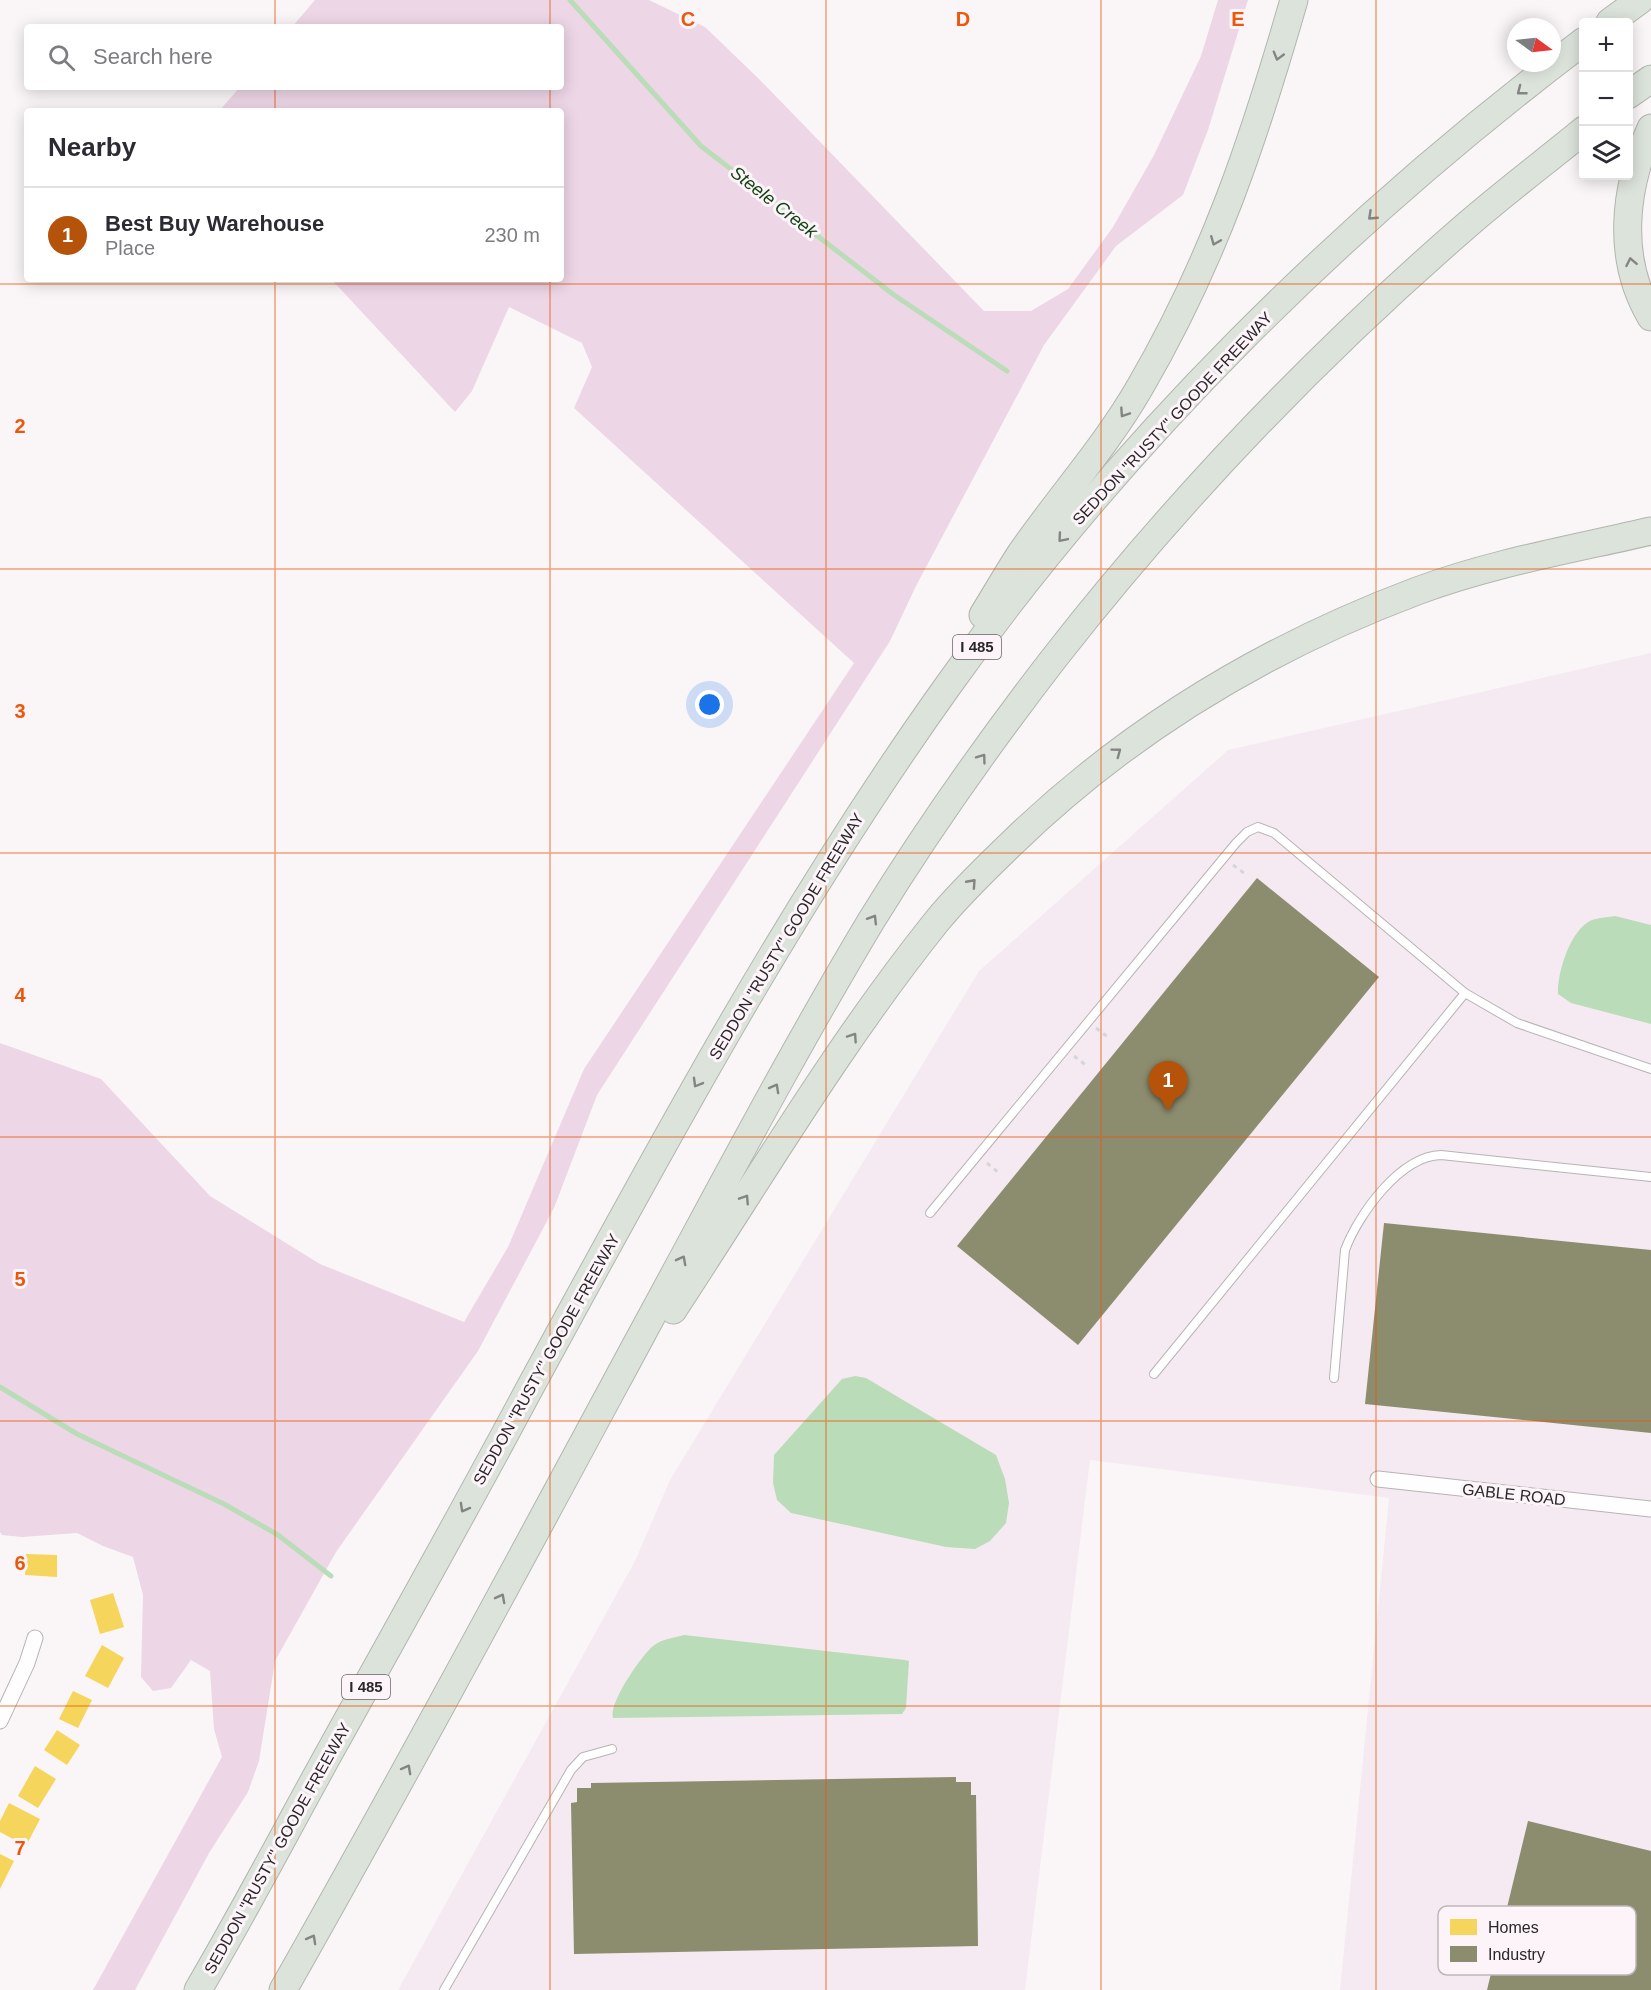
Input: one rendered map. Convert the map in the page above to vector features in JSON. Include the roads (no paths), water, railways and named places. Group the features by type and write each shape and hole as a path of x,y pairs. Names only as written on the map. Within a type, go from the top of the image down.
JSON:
{"highway":[{"path":"845,836 1022,553 1099,449 1139,389 1171,332 1213,246 1232,197 1294,0"},
{"path":"1615,18 1640,0"},
{"name":"SEDDON \"RUSTY\" GOODE FREEWAY","path":"198,1990 663,1143 845,836 950,683 1059,542 1165,422 1272,311 1381,208 1467,134 1579,45"},
{"path":"1633,92 1651,79"},
{"path":"1651,128 1634,172 1627,220 1632,266 1651,316"},
{"path":"284,1990 783,1075 873,918 959,790 1056,656 1159,533 1244,440 1349,332 1467,225 1579,134"},
{"path":"575,1459 810,1099 879,999 939,919 981,873 1078,781 1142,733 1210,690 1281,650 1358,615 1419,591 1493,567 1651,531"}],"street":[{"name":"GABLE ROAD","path":"1378,1479 1651,1509"},
{"path":"0,1721 18,1685 35,1638"}],"lane":[{"path":"930,1213 1236,843 1247,832 1258,827 1274,833 1465,993 1517,1023 1651,1069"},
{"path":"1154,1374 1465,993"},
{"path":"1334,1378 1346,1250 1352,1230 1371,1205 1404,1170 1431,1155 1441,1155 1651,1177"},
{"path":"444,1990 571,1770 584,1757 612,1749"}],"waterway":[{"name":"Steele Creek","path":"570,0 701,146 894,295 1007,371"},
{"path":"0,1387 77,1434 224,1504 278,1535 331,1576"}],"place":[{"name":"Best Buy Warehouse","path":"1168,1111"}]}
